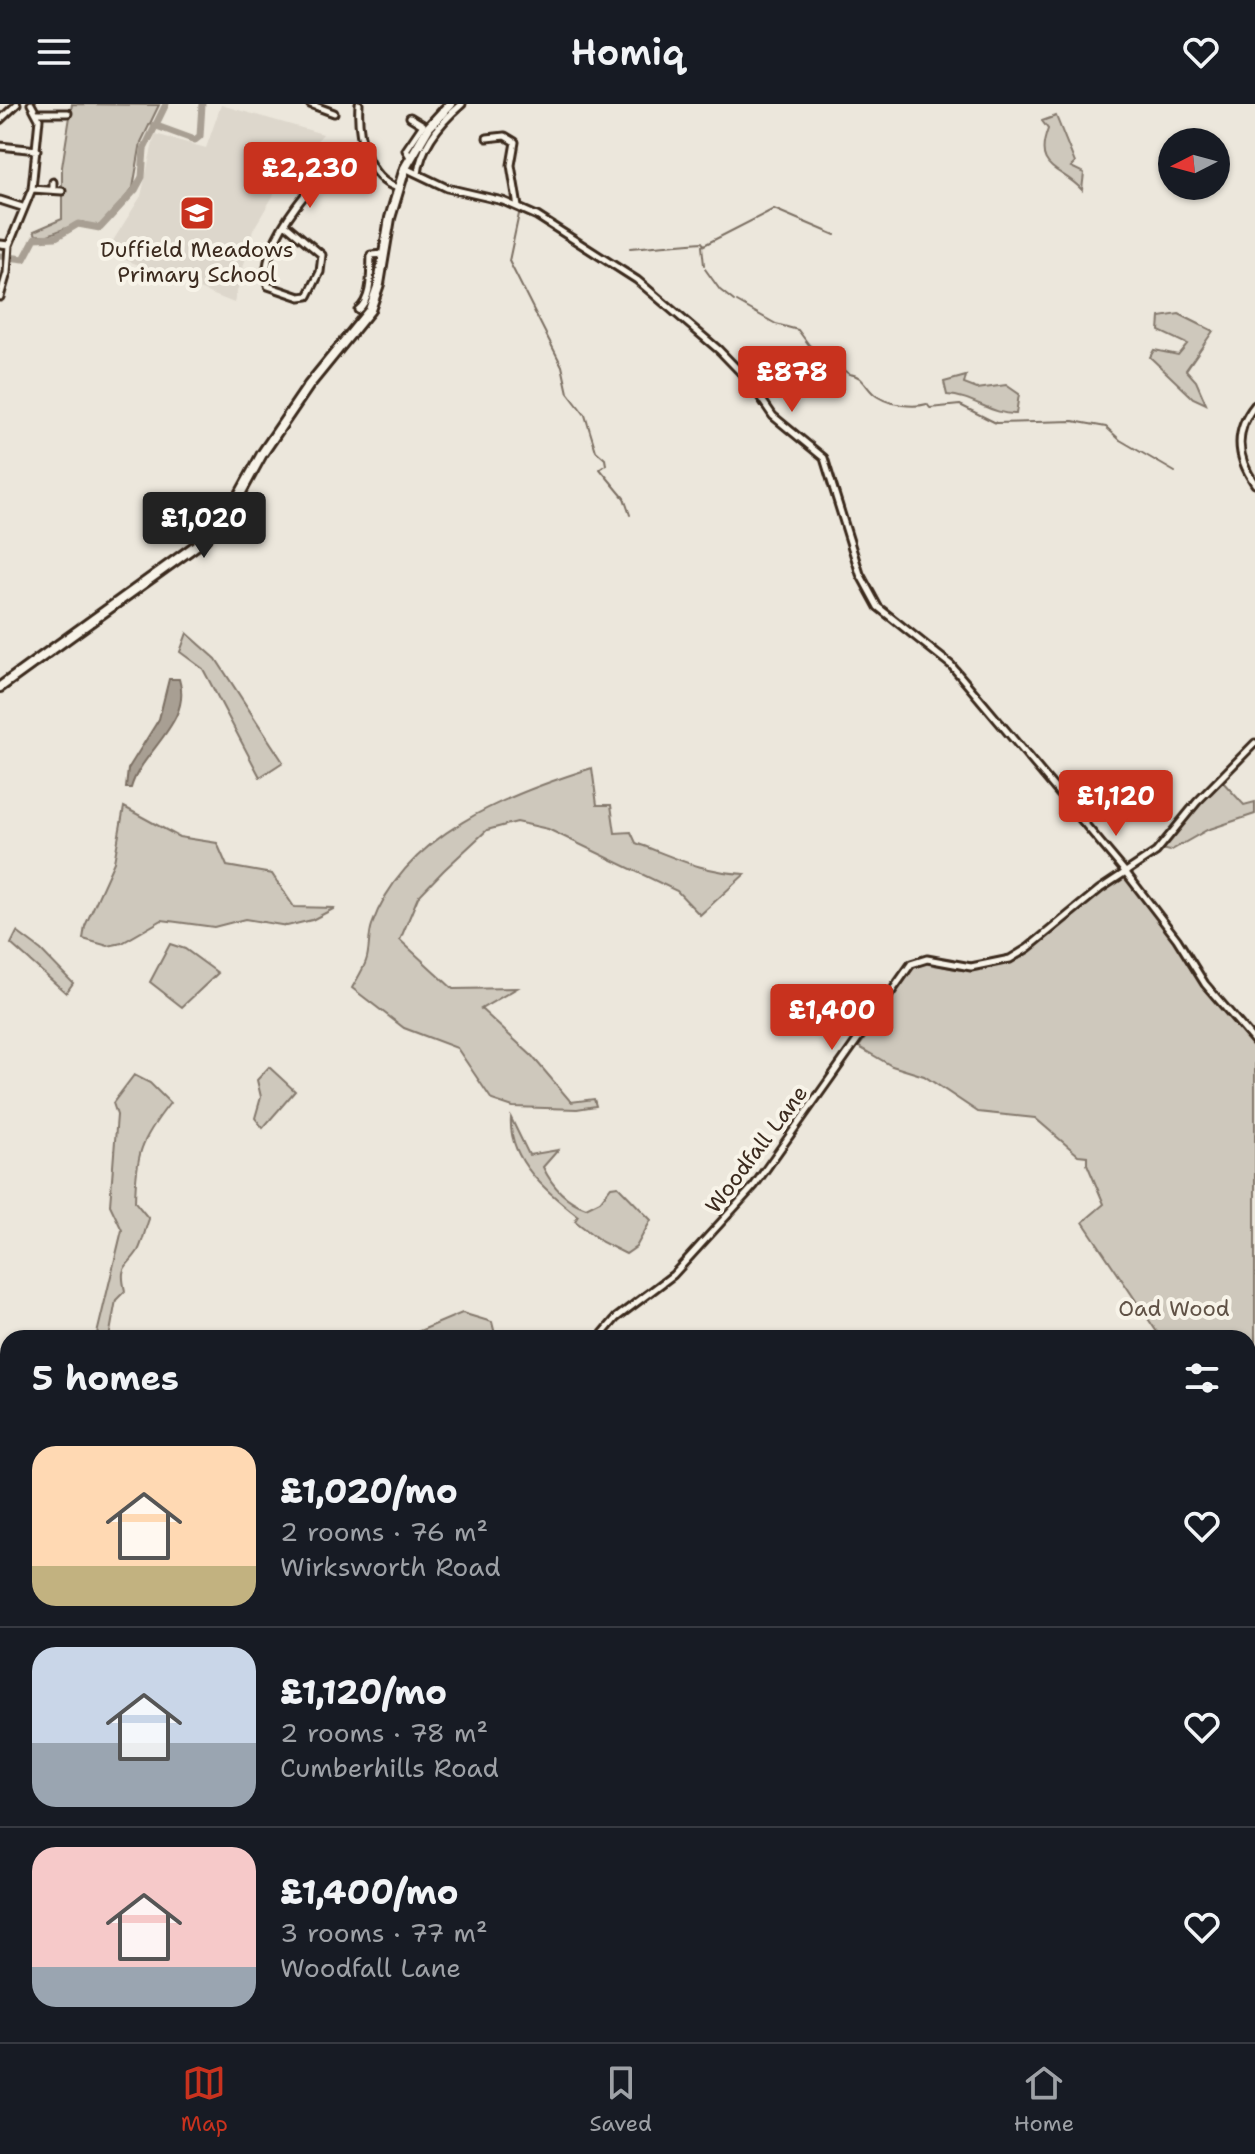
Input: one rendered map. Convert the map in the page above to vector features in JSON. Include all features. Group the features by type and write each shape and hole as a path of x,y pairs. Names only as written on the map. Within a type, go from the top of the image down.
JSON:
{"main road":[{"path":"0,687 205,539 222,522 262,454 309,385 370,310 405,168 450,104"}],"street":[{"path":"0,120 17,104"},
{"path":"0,297 9,245 18,231 22,207 32,189 38,113 31,104"},
{"path":"310,104 336,112"},
{"path":"359,104 362,143 378,176 398,188"},
{"path":"418,174 420,157 434,128 462,104"},
{"path":"38,113 68,113"},
{"path":"410,117 423,125 406,150 410,157"},
{"path":"487,138 510,136 515,142 511,165 518,207"},
{"path":"285,224 319,251 320,272 314,290 300,297 273,289 266,282 269,261 285,224 317,178 362,143"},
{"path":"2,149 37,150"},
{"path":"405,168 447,188 518,207 637,280 719,350 750,382 773,416 824,458 860,574 878,607 951,665 1039,774 1127,874 1177,939 1205,984 1255,1042"},
{"path":"53,182 53,190"},
{"path":"32,189 62,191"},
{"path":"0,200 22,207"},
{"path":"0,244 9,245"},
{"path":"358,310 363,306 368,291 371,255 384,254"},
{"path":"1255,405 1241,426 1239,438 1243,462 1255,484"},
{"name":"Woodfall Lane","path":"606,1330 616,1318 673,1275 754,1186 911,964 927,959 964,968 1010,959 1100,889 1156,852 1255,743"}],"shaded area":[{"name":"Duffield Meadows Primary School","path":"221,105 323,134 283,179 253,230 234,303 106,252 141,196 155,134 206,148"},
{"path":"169,679 179,679 179,709 131,788 126,788 128,769 159,719"}],"green space":[{"path":"72,104 159,105 141,142 133,188 103,225 96,227 82,222 48,235 36,235 34,231 62,219 62,167"},
{"path":"1056,116 1075,163 1071,167 1084,173 1082,190 1046,161 1044,143 1048,129 1042,121"},
{"path":"1179,314 1213,331 1186,370 1196,381 1206,404 1193,398 1150,357 1154,350 1178,355 1187,344 1159,331 1160,317"},
{"path":"966,376 964,384 977,389 1006,385 1019,394 1016,414 998,412 947,395 944,382"},
{"path":"187,633 216,659 283,762 260,777 203,669 180,652"},
{"path":"592,768 597,805 611,805 615,833 631,832 636,843 689,863 745,874 700,915 677,891 548,829 517,822 487,830 444,870 418,897 400,940 453,989 517,988 481,1009 532,1056 571,1102 594,1099 596,1106 577,1109 513,1107 492,1100 457,1048 404,1028 352,988 366,961 372,925 387,893 408,866 434,842 494,805"},
{"path":"1221,780 1244,805 1255,802 1255,814 1207,830 1170,851 1162,849"},
{"path":"124,807 179,837 217,843 227,866 272,874 294,907 335,908 312,920 287,926 245,919 214,927 162,920 122,943 108,946 83,939 85,926 114,862"},
{"name":"Oad Wood","path":"1126,877 1255,1045 1255,1330 1156,1330 1083,1222 1104,1204 1087,1164 1087,1156 1078,1155 1035,1118 978,1112 924,1076 892,1066 859,1047 915,966 932,964 968,970 1011,960 1041,941 1110,884"},
{"path":"17,932 41,950 73,983 66,993 11,944"},
{"path":"170,944 185,949 218,973 182,1007 150,982"},
{"path":"269,1067 295,1091 263,1128 255,1118 261,1097 257,1080"},
{"path":"134,1075 150,1083 170,1103 146,1138 139,1160 135,1202 149,1219 143,1240 123,1272 125,1291 116,1300 110,1330 98,1330 122,1230 110,1205 117,1115 113,1103"},
{"path":"511,1118 529,1155 558,1150 543,1167 566,1197 586,1208 600,1201 611,1187 618,1186 651,1220 636,1247 626,1254 602,1242 575,1221 578,1216 543,1186 523,1161 516,1148"},
{"path":"462,1313 492,1322 494,1330 422,1330"}],"waterway":[{"path":"0,256 24,259 35,238 56,237 78,224 100,228 135,190 142,177 144,149 166,104"},
{"path":"154,125 195,140 200,136 202,104"},
{"path":"516,178 520,192"},
{"path":"630,248 702,242 704,245 774,209 835,235"},
{"path":"519,214 509,261 562,366 568,393 585,415 596,451 605,459 606,465 600,469 624,498 630,515"},
{"path":"704,245 704,265"},
{"path":"705,269 720,290 734,301"},
{"path":"737,302 776,324 798,330 809,345 849,374 858,377 883,400 909,406 927,404 930,408 960,405 996,423 1073,421 1106,427 1120,440 1175,472"}],"place":[{"name":"Duffield Meadows Primary School","path":"197,213"}]}
